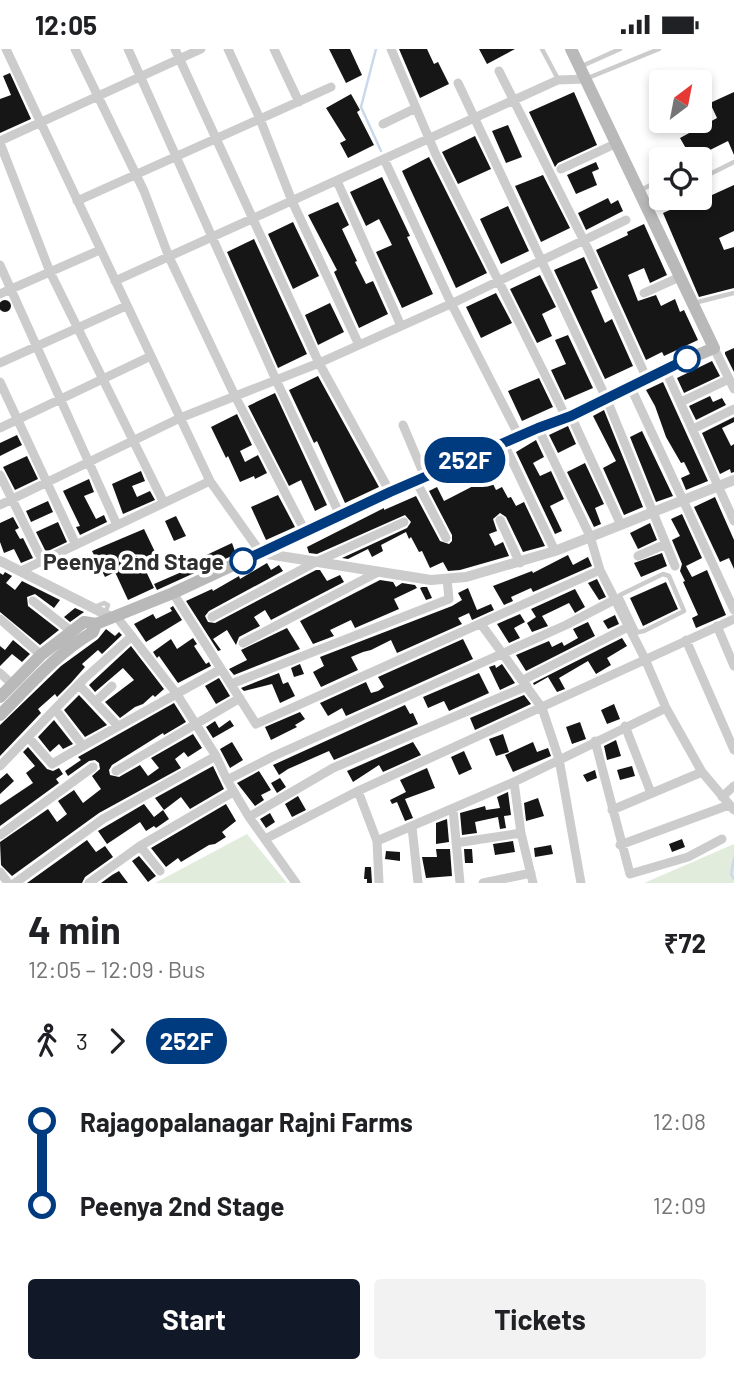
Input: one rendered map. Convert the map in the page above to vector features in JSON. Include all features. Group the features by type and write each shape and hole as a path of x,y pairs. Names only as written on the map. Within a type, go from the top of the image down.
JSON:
{"main road":[{"path":"0,697 41,655 84,622 173,593 390,492 607,400 665,369 714,348 571,49"},
{"path":"0,715 51,663 93,632 109,615"}],"street":[{"path":"6,49 210,481 261,553 431,580 466,577 555,551 734,480"},
{"path":"75,49 136,174 169,257 235,396 305,531"},
{"path":"128,49 276,380 340,515"},
{"path":"175,49 320,363 390,492"},
{"path":"164,503 50,272 0,142 201,49"},
{"path":"228,49 260,119 292,201 359,345"},
{"path":"274,49 299,102"},
{"path":"391,49 436,155 621,525"},
{"path":"499,71 583,240 647,379"},
{"path":"115,281 558,79 586,79"},
{"path":"458,83 607,400 675,566"},
{"path":"78,201 331,87"},
{"path":"383,124 416,108"},
{"path":"561,169 617,143"},
{"path":"384,159 451,303 519,436"},
{"path":"337,181 401,326"},
{"path":"0,505 180,418 320,363 626,220"},
{"path":"0,294 100,250"},
{"path":"0,265 117,525"},
{"path":"644,293 680,277"},
{"path":"0,363 126,306"},
{"path":"714,348 734,389"},
{"path":"0,428 151,356"},
{"path":"665,369 734,521"},
{"path":"681,402 729,379"},
{"path":"0,382 76,545"},
{"path":"631,388 734,610"},
{"path":"693,429 734,409"},
{"path":"403,425 421,479 446,538"},
{"path":"538,428 590,536 600,570 618,597 666,708 702,772 732,808 620,845"},
{"path":"504,444 555,551"},
{"path":"0,475 42,561"},
{"path":"21,571 210,481"},
{"path":"500,520 520,563"},
{"path":"212,617 317,562 404,522"},
{"path":"638,557 666,544"},
{"path":"0,561 109,615 132,636 176,693 216,756 233,792 296,883"},
{"path":"173,593 257,724 600,570"},
{"path":"243,643 376,573"},
{"path":"231,684 449,599 447,579"},
{"path":"227,780 618,597"},
{"path":"33,601 71,631"},
{"path":"0,619 41,655"},
{"path":"265,839 358,791 734,619"},
{"path":"481,624 542,708 559,759 581,883"},
{"path":"717,626 734,666"},
{"path":"249,817 333,768 525,683 633,630"},
{"path":"0,766 79,685 132,636"},
{"path":"686,640 734,750"},
{"path":"28,737 52,764 221,669"},
{"path":"0,673 12,684"},
{"path":"79,685 117,726"},
{"path":"94,702 111,686"},
{"path":"116,771 240,698"},
{"path":"377,841 514,782 666,708"},
{"path":"55,709 83,745"},
{"path":"625,726 651,793"},
{"path":"594,741 630,874 688,856 722,839"},
{"path":"15,883 103,819 216,756"},
{"path":"0,835 93,767"},
{"path":"612,810 702,772"},
{"path":"483,883 532,878 521,833 514,782"},
{"path":"722,796 734,786"},
{"path":"358,791 377,841 379,883"},
{"path":"89,883 140,846 233,792"},
{"path":"453,809 460,883"},
{"path":"412,827 418,883"},
{"path":"456,842 521,833"},
{"path":"140,846 160,871"},
{"path":"0,872 8,883"}],"lane":[{"path":"542,49 558,79"},
{"path":"579,67 620,49"},
{"path":"586,79 659,49"},
{"path":"712,173 734,162"},
{"path":"640,191 649,186"},
{"path":"692,304 734,293"},
{"path":"618,597 666,574 684,608 682,613 633,630"}],"green space":[{"path":"247,834 287,883 155,883"},
{"path":"734,844 734,883 644,883"}],"building":[{"path":"329,49 350,49 362,75 346,83"},
{"path":"399,49 427,49 434,64 438,62 449,84 420,98"},
{"path":"479,49 515,49 487,64"},
{"path":"10,73 31,119 0,133 0,99 11,95 3,76"},
{"path":"574,92 597,145 558,163 555,167 529,112"},
{"path":"734,92 734,155 728,141 712,149 685,147 680,138 689,133 712,133 712,121 717,118 712,102"},
{"path":"351,94 374,145 348,158 340,143 346,140 326,108"},
{"path":"508,125 522,157 506,163 492,131"},
{"path":"475,136 491,169 458,184 442,152"},
{"path":"429,157 487,273 456,288 402,171"},
{"path":"596,162 599,169 592,172 597,185 576,194 567,175"},
{"path":"543,175 570,228 541,242 515,186"},
{"path":"382,177 433,294 402,308 376,252 392,245 379,219 366,226 350,192"},
{"path":"734,185 734,231 719,238 724,250 734,247 734,288 699,297 663,213 670,210 712,210 712,195"},
{"path":"608,198 611,204 618,200 623,211 586,230 578,213"},
{"path":"338,202 349,225 342,229 357,261 355,262 366,284 373,281 388,314 359,328 334,272 337,270 308,215"},
{"path":"508,206 529,251 501,264 480,219"},
{"path":"293,222 319,276 293,289 268,234"},
{"path":"644,224 667,275 650,283 644,268 628,275 638,301 656,295 661,306 675,299 680,312 684,310 698,340 664,356 662,352 646,360 596,250"},
{"path":"254,239 307,354 278,368 227,252"},
{"path":"584,257 598,288 591,291 605,323 612,319 633,366 605,379 554,270"},
{"path":"540,275 556,307 542,314 552,336 537,343 510,289"},
{"path":"496,293 512,323 481,338 466,307"},
{"path":"5,300 11,306 5,312 -1,306"},
{"path":"330,303 344,332 318,345 305,315"},
{"path":"568,335 593,388 565,400 551,370 566,364 555,340"},
{"path":"734,348 734,372 725,352"},
{"path":"712,361 720,376 684,393 677,378"},
{"path":"318,376 379,487 345,503 317,441 314,443 289,390"},
{"path":"539,378 553,407 522,421 508,391"},
{"path":"663,382 708,481 686,490 681,478 690,474 666,437 646,390"},
{"path":"275,393 327,505 315,511 301,480 289,486 248,406"},
{"path":"710,396 713,402 722,398 726,405 696,420 689,406"},
{"path":"604,410 643,507 624,515 603,468 616,461 593,416"},
{"path":"237,414 252,445 240,451 245,462 258,455 267,473 240,482 211,427"},
{"path":"734,417 734,422 722,428 731,446 734,444 734,472 731,473 730,469 720,474 702,433"},
{"path":"568,426 576,444 558,453 549,435"},
{"path":"642,431 673,496 656,502 630,437"},
{"path":"17,435 22,445 0,456 0,443"},
{"path":"536,440 544,457 533,463 540,476 551,471 564,499 550,506 562,531 555,534 516,452"},
{"path":"27,456 38,479 15,490 3,467"},
{"path":"502,457 507,467 489,476 496,490 502,487 516,506 524,502 545,546 523,552 506,517 500,513 493,519 497,531 489,534 495,546 503,542 509,556 460,570 448,571 443,562 430,568 422,551 419,552 406,532 381,545 383,551 372,557 368,549 348,559 342,558 407,528 411,522 405,515 317,554 309,553 307,547 384,508 416,496 440,541 449,544 452,535 429,491 437,487 444,501 481,482 475,470"},
{"path":"585,463 604,504 595,508 601,524 594,527 567,472"},
{"path":"141,471 145,481 132,486 137,497 150,491 155,500 123,514 112,484"},
{"path":"89,479 94,492 84,496 96,519 104,515 107,522 80,535 76,527 80,526 63,491"},
{"path":"278,495 295,527 266,540 251,507"},
{"path":"715,497 734,540 734,569 729,558 720,562 694,507"},
{"path":"48,501 53,512 31,522 26,511"},
{"path":"682,514 702,558 686,566 692,577 707,570 726,615 696,628 692,618 698,615 683,582 685,581 680,571 682,564 672,540 680,536 671,519"},
{"path":"176,516 186,536 174,541 165,521"},
{"path":"13,517 19,528 15,530 20,539 23,538 33,558 21,563 14,549 4,553 0,542 0,523"},
{"path":"58,522 67,542 46,552 36,532"},
{"path":"650,523 657,540 638,549 630,533"},
{"path":"144,529 156,554 141,561 154,588 128,600 115,572 105,577 92,551"},
{"path":"232,543 236,554 157,590 154,584 200,564 198,559"},
{"path":"662,553 667,566 641,577 634,563"},
{"path":"568,555 573,565 588,557 592,566 533,592 531,588 511,597 513,601 504,605 493,586 532,571 533,573"},
{"path":"267,563 271,570 279,565 283,571 209,611 205,616 208,622 215,623 316,570 320,570 327,581 340,575 344,582 271,620 265,610 254,617 260,626 239,637 236,645 227,630 213,639 221,650 218,651 186,601 212,589 213,591 239,576 240,579"},
{"path":"5,572 12,576 6,583 15,590 22,581 60,600 54,608 35,594 27,597 28,606 59,630 40,645 0,612 0,573 3,575"},
{"path":"597,579 606,597 599,600 588,583"},
{"path":"380,580 393,582 396,587 402,583 415,585 417,588 394,599 399,609 355,628 351,620 330,630 334,636 313,644 300,621"},
{"path":"666,582 678,609 643,626 630,598"},
{"path":"427,587 432,598 426,600 420,588"},
{"path":"468,588 477,610 491,604 494,610 472,620 469,613 458,618 462,624 397,653 391,640 351,657 358,670 321,687 313,672 324,666 320,657 452,606 462,600 458,593"},
{"path":"575,589 585,607 575,613 569,603 542,616 548,626 532,632 527,623 536,617 531,609"},
{"path":"173,606 182,620 146,642 134,624 153,614 156,619 172,611 170,608"},
{"path":"75,608 84,612 70,622 64,617"},
{"path":"520,614 525,622 514,628 520,638 509,643 497,624"},
{"path":"615,615 619,624 608,629 603,621"},
{"path":"588,622 595,636 526,671 516,655 549,641 552,647 562,642 564,646 578,638 573,629"},
{"path":"287,628 300,649 234,675 229,669 247,660 241,650"},
{"path":"106,629 115,636 119,632 122,635 102,654 98,650 82,664 85,667 71,683 57,697 55,694 38,709 41,713 0,756 0,725 61,666 98,639"},
{"path":"193,638 197,644 194,646 206,664 209,662 211,666 178,683 159,656 157,658 153,652 171,639 177,649"},
{"path":"622,638 627,646 607,658 611,665 596,674 588,661 559,678 565,689 557,692 548,677 534,685 533,683"},
{"path":"463,639 473,659 346,716 342,708 328,716 320,703 366,682 371,693 378,691 384,687 378,677"},
{"path":"13,640 30,654 22,662 12,654 0,666 0,646 5,650"},
{"path":"131,646 164,689 120,718 105,702 134,680 123,668 95,692 89,685"},
{"path":"300,664 304,674 294,677 291,668"},
{"path":"502,664 515,683 500,690 489,667 495,665 496,668"},
{"path":"279,673 283,684 288,682 295,696 280,703 272,684 244,691 241,688"},
{"path":"479,673 489,693 449,711 444,701 428,708 423,697"},
{"path":"219,678 230,696 216,704 205,686"},
{"path":"79,695 107,725 85,737 64,710"},
{"path":"524,695 531,704 475,730 470,718"},
{"path":"174,703 186,722 164,735 163,733 112,765 109,770 110,775 119,777 140,765 148,776 159,768 151,758 193,734 202,748 188,757 184,752 175,759 181,768 99,813 12,876 1,865 0,842 48,809 57,822 67,814 58,801 74,790 83,803 101,789 92,776 100,769 95,760 89,761 68,776 65,771 81,760 78,757"},
{"path":"614,704 620,719 607,724 601,710"},
{"path":"405,705 418,724 334,760 329,751 279,775 273,765"},
{"path":"300,712 305,719 295,725 297,727 271,740 265,727"},
{"path":"54,720 73,744 63,749 59,744 50,752 38,737"},
{"path":"230,720 234,726 213,738 206,727 215,721 219,728"},
{"path":"580,722 586,739 572,744 566,727"},
{"path":"503,734 509,752 496,756 489,739"},
{"path":"616,740 621,756 607,760 604,746"},
{"path":"232,742 243,760 230,768 220,749"},
{"path":"413,742 421,755 383,772 379,765 353,782 347,771"},
{"path":"533,742 537,752 548,748 551,756 513,772 505,755"},
{"path":"28,747 47,769 53,771 59,768 63,774 56,779 59,783 0,826 0,805 33,783 26,773 35,766 23,752"},
{"path":"464,751 472,769 459,775 451,757"},
{"path":"213,766 224,789 190,809 181,797 164,810 155,798"},
{"path":"632,766 635,776 620,780 617,770"},
{"path":"427,768 435,788 405,799 413,818 405,821 397,802 392,804 390,800 406,792 400,780"},
{"path":"595,770 597,778 587,782 583,775"},
{"path":"259,771 271,790 261,795 264,800 255,806 237,783"},
{"path":"7,773 14,781 0,794 0,779"},
{"path":"280,778 286,787 277,793 271,783"},
{"path":"508,792 511,815 504,816 506,828 500,829 498,817 475,822 477,833 462,835 460,813 485,806 486,810 500,808 497,797"},
{"path":"298,796 306,810 292,817 285,804"},
{"path":"538,798 544,816 526,821 524,803"},
{"path":"144,804 154,817 163,810 169,819 146,831 140,822 107,844 98,831"},
{"path":"226,804 236,821 222,832 226,837 181,862 178,858 166,867 151,848"},
{"path":"270,813 275,822 266,828 260,819"},
{"path":"447,819 449,842 436,844 436,823"},
{"path":"682,839 685,847 672,852 669,844"},
{"path":"87,840 96,852 105,846 113,857 85,877 82,883 27,883"},
{"path":"513,841 515,852 495,855 493,844"},
{"path":"551,845 553,854 535,857 534,848"},
{"path":"436,849 450,849 452,876 426,878 422,857 437,857"},
{"path":"464,849 472,849 473,863 465,863"},
{"path":"386,851 400,852 400,861 385,859"},
{"path":"139,856 156,876 148,882 132,861"},
{"path":"365,867 371,867 372,883 367,883 367,879 364,879"},
{"path":"119,871 128,883 101,883 112,875"}],"waterway":[{"path":"376,49 361,107 381,151"},
{"path":"734,859 731,874 734,879"}],"bus line":[{"name":"252F","path":"243,561 390,492 571,416 687,359"}],"place":[{"name":"Peenya 2nd Stage","path":"243,561"}]}
